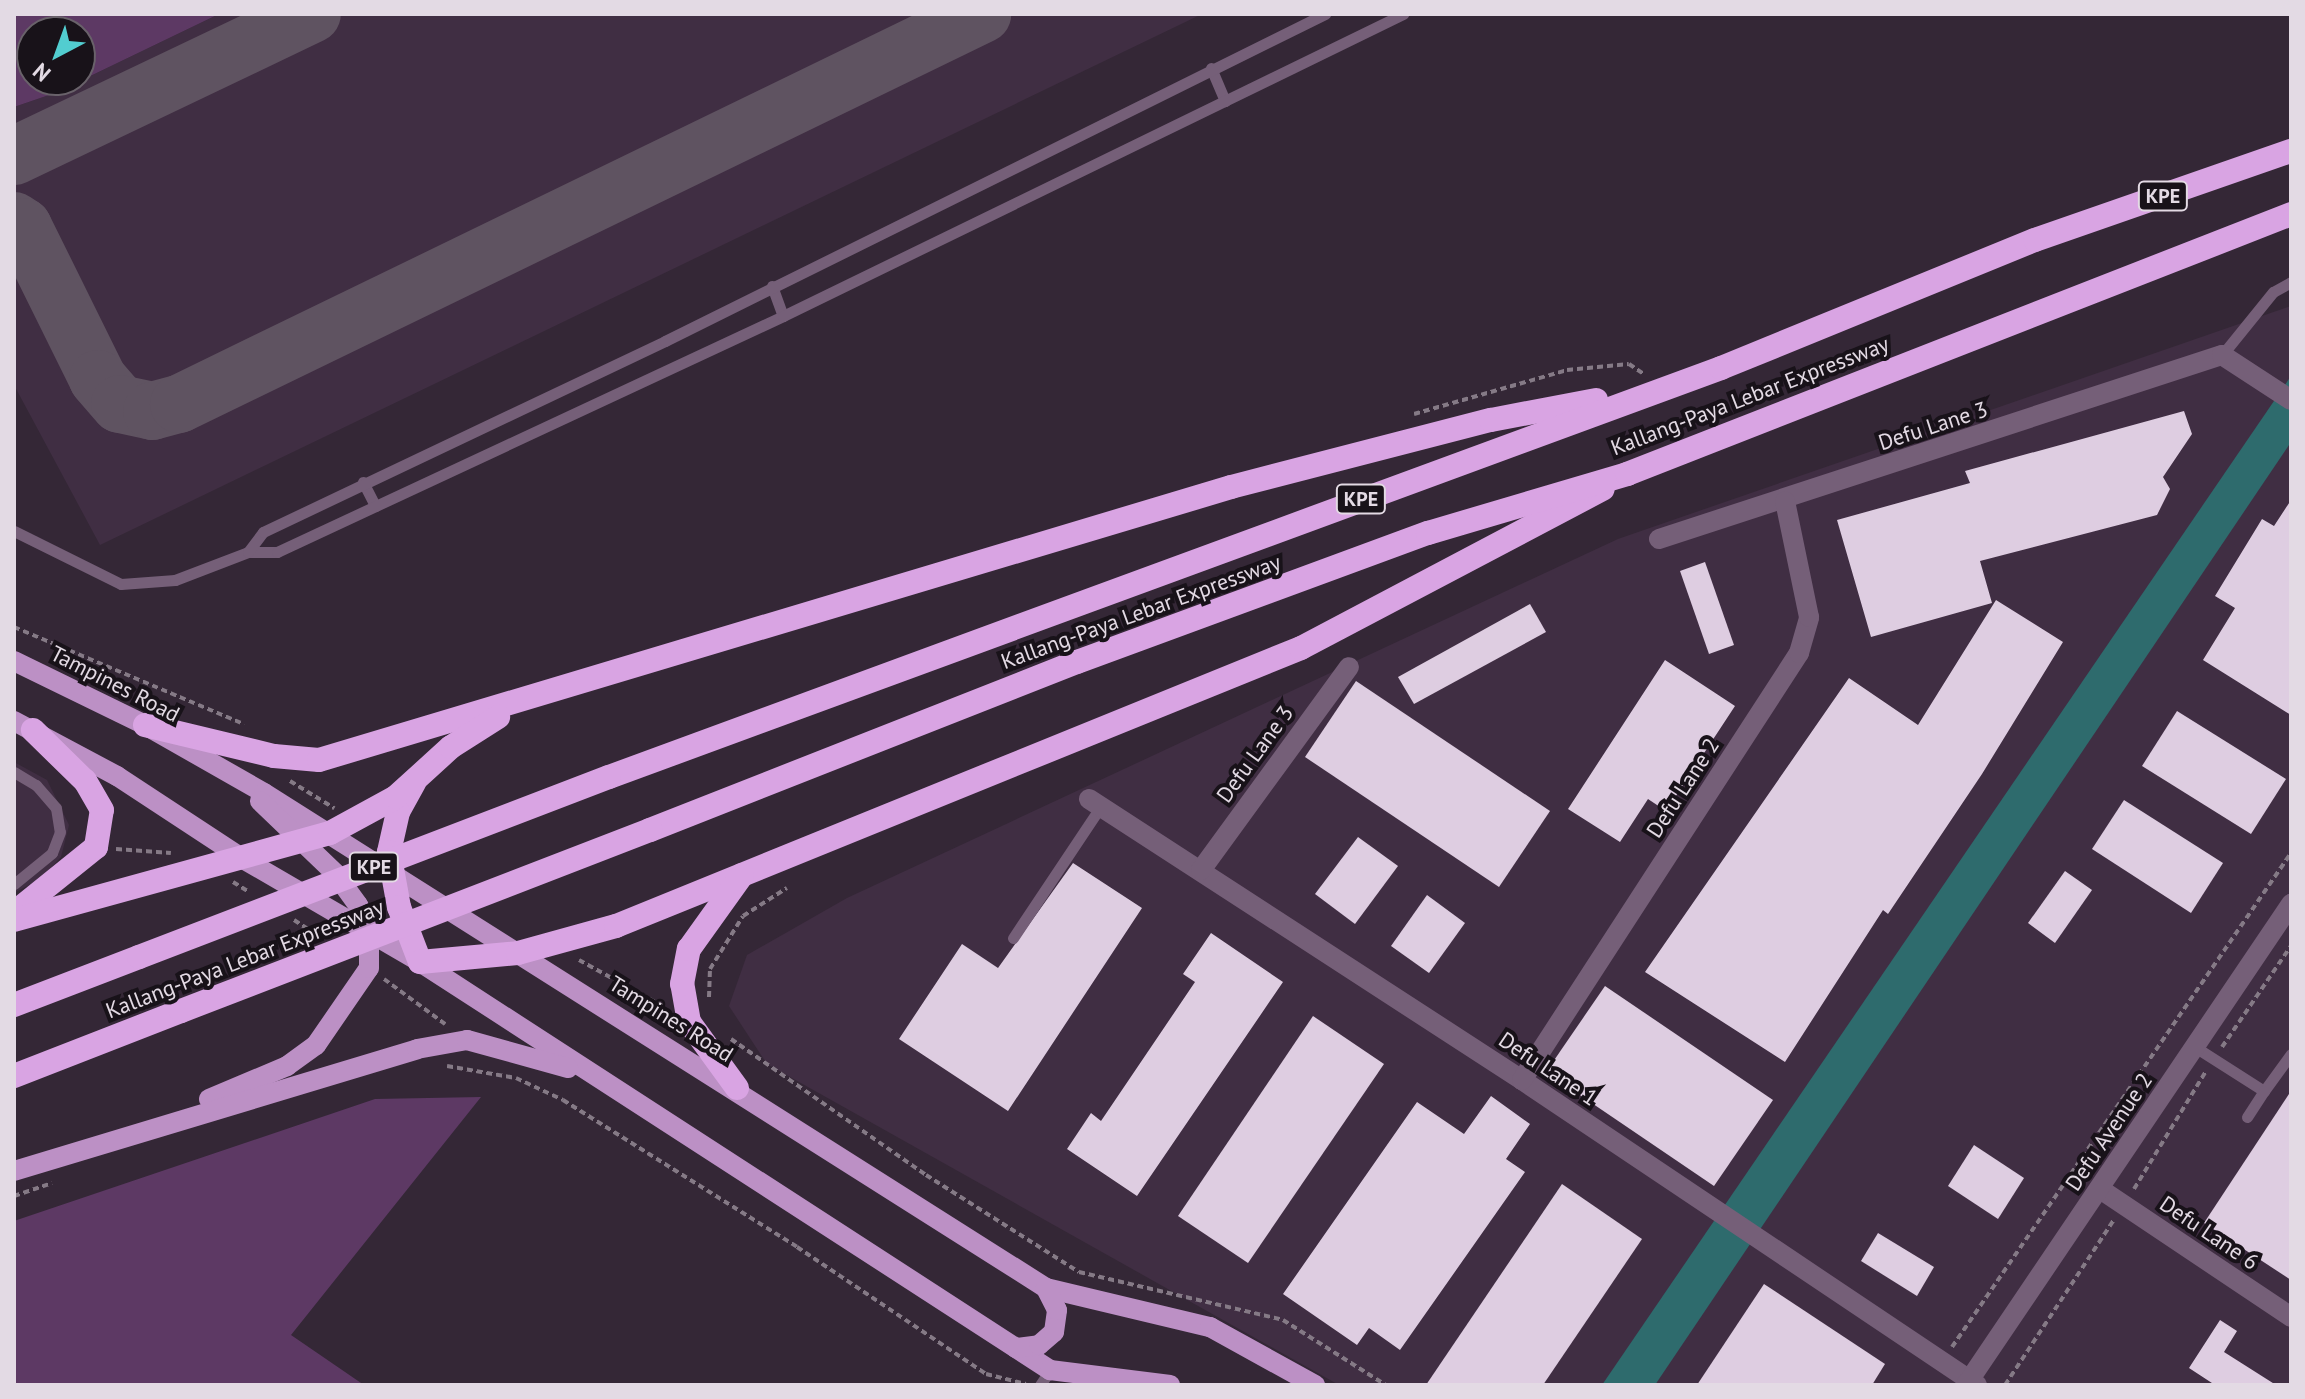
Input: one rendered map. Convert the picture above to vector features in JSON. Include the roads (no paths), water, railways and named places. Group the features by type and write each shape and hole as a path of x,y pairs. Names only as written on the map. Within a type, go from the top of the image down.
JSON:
{"highway":[{"name":"Kallang-Paya Lebar Expressway","path":"14,1005 1060,609 1663,388 2035,240 2291,151"},
{"name":"Kallang-Paya Lebar Expressway","path":"14,1076 1077,662 1428,533 1627,474 2291,214"},
{"path":"145,725 274,756 319,760 383,745 532,694 760,632 1231,487 1491,420 1663,388"},
{"path":"414,783 391,833 392,874 420,962 518,953 616,926 1301,648 1564,512 1627,474"},
{"path":"14,920 206,865 245,860 330,833 414,783 451,747 532,694"},
{"path":"14,913 96,847 102,810 85,781 24,726"},
{"path":"737,1088 689,1022 682,984 689,949 742,875"}],"main road":[{"name":"Tampines Road","path":"14,661 145,725 230,772 737,1088 1046,1288 1210,1327 1315,1385"},
{"path":"24,726 117,776 245,860 420,962 1016,1348 1045,1378 1170,1385"},
{"path":"124,1134 287,1066 316,1045 369,968 369,932 335,873 230,772"},
{"path":"14,1171 124,1134 417,1049 467,1040 518,1051 599,1078"},
{"path":"1016,1348 1039,1345 1054,1332 1057,1310 1046,1288"}],"street":[{"path":"2222,355 2291,400"},
{"name":"Defu Lane 3","path":"1659,539 1785,501 2222,355"},
{"name":"Defu Lane 2","path":"1522,1080 1799,653 1809,617 1785,501"},
{"name":"Defu Lane 3","path":"1201,870 1349,667"},
{"name":"Defu Lane 1","path":"1095,803 1522,1080 1971,1383"},
{"name":"Defu Avenue 2","path":"1971,1383 2291,904"},
{"name":"Defu Lane 6","path":"2100,1189 2291,1317"}],"lane":[{"path":"248,552 263,532 363,482 772,286 1325,14"},
{"path":"14,531 121,584 175,580 248,552 277,552 783,316 1403,14"},
{"path":"1211,68 1225,101"},
{"path":"2222,355 2273,292 2291,282"},
{"path":"772,286 783,316"},
{"path":"363,482 375,506"},
{"path":"14,772 36,785 56,808 60,832 52,853 14,884"},
{"path":"1013,938 1095,803"},
{"path":"2195,1047 2264,1091"},
{"path":"2247,1117 2291,1054"}]}
